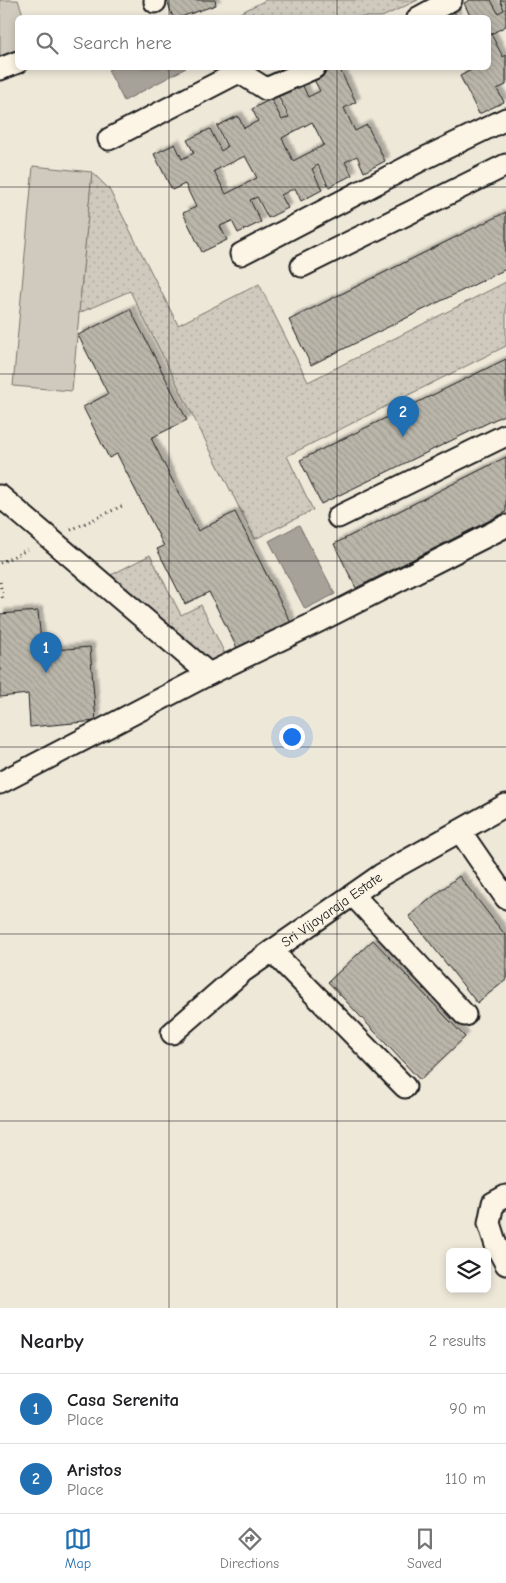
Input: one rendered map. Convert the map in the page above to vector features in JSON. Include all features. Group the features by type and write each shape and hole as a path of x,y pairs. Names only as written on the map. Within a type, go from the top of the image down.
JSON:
{"street":[{"path":"424,15 451,0"},
{"path":"0,69 15,63"},
{"path":"109,139 239,72 266,89 309,70"},
{"path":"242,254 425,158 506,119"},
{"path":"302,266 506,164"},
{"path":"338,517 506,435"},
{"path":"0,496 209,674"},
{"path":"0,783 209,674 319,621 506,526"},
{"name":"Sri Vijayaraja Estate","path":"172,1033 242,972 353,895 381,876 506,805"},
{"path":"460,831 506,898"},
{"path":"353,895 465,1015"},
{"path":"272,951 405,1087"},
{"path":"506,1196 493,1203 489,1223 496,1245 506,1264"}],"path":[{"path":"0,582 3,601"}],"shaded area":[{"path":"0,0 18,0 23,15 15,15 15,55 0,61"},
{"path":"266,0 418,0 386,15 236,15"},
{"path":"108,70 182,70 124,101"},
{"path":"33,166 92,172 72,391 13,386"},
{"path":"92,172 109,189 178,325 259,284 308,382 506,282 506,346 287,456 313,510 255,539 130,291 79,313"},
{"path":"299,525 335,594 305,609 269,541"},
{"path":"150,555 181,615 201,605 226,656 210,665 111,575"}],"building":[{"path":"167,0 215,0 216,5 187,15 172,15"},
{"path":"470,0 491,0 498,13 504,10 500,0 506,0 506,26 491,34 491,15 470,15 464,3"},
{"path":"452,6 456,15 436,15"},
{"path":"491,34 503,57 506,55 506,85 497,89 504,102 479,114 460,76 471,70 491,70"},
{"path":"331,70 340,70 356,102 344,108 355,131 367,125 385,161 364,172 357,156 345,162 352,175 329,187 318,165 312,169 322,190 301,201 295,188 281,195 288,208 268,218 257,197 250,200 261,222 238,233 232,221 220,226 227,240 202,252 183,213 196,207 185,184 172,190 154,154 175,144 182,159 194,153 187,140 210,129 221,151 227,147 217,126 238,116 244,128 258,121 252,109 271,99 282,120 289,117 278,96 302,84 308,97 320,91 313,78","holes":["312,122 324,145 293,161 282,138","245,156 257,178 226,194 214,171"]},
{"path":"506,212 506,269 311,365 289,320"},
{"path":"130,309 187,420 151,438 198,531 235,512 291,623 238,650 209,592 185,604 157,549 164,546 117,454 109,458 83,407 108,394 78,335"},
{"path":"506,359 506,414 321,504 300,460"},
{"path":"506,457 506,512 356,588 334,544"},
{"path":"38,611 42,651 90,647 96,721 30,727 28,694 0,697 0,614"},
{"path":"459,876 506,936 506,980 477,1003 409,916"},
{"path":"373,940 465,1037 420,1080 328,982"}],"place":[{"name":"Aristos","path":"403,437"},
{"name":"Casa Serenita","path":"46,673"}]}
